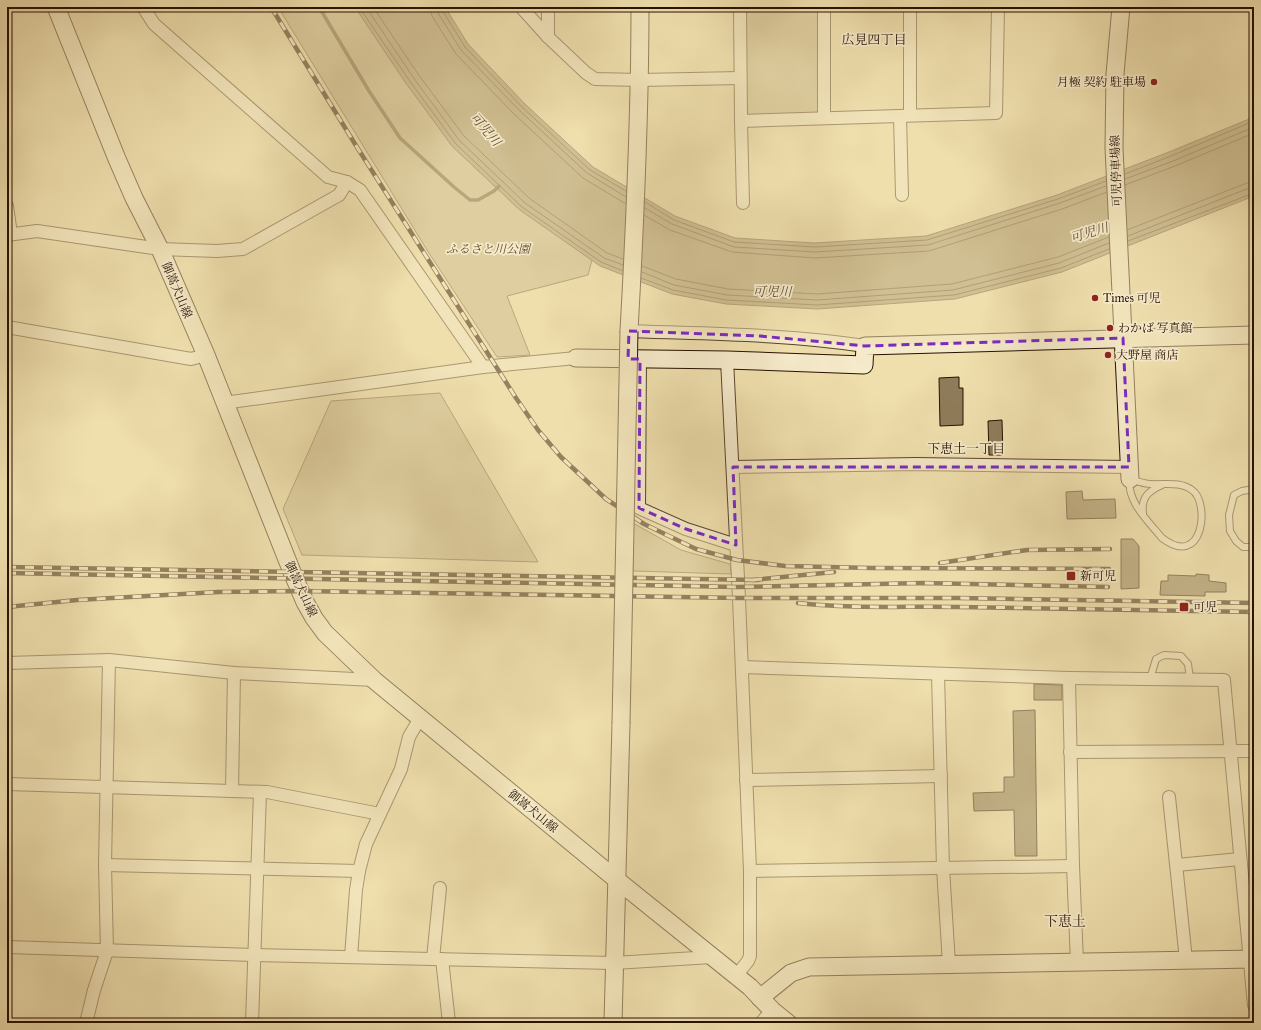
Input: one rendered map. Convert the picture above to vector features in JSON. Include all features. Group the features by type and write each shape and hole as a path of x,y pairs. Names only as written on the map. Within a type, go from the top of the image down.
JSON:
{"street":[{"name":"御嵩犬山線","path":"56,7 117,159 134,198 160,249 206,355 305,602 314,618 325,633 374,680 736,976 788,1023"},
{"path":"143,7 154,24 328,177 346,182 360,190 483,368"},
{"path":"521,7 548,37 586,73 595,79 640,80 740,78"},
{"path":"548,7 548,37"},
{"path":"613,1023 629,331 638,164 640,7"},
{"path":"740,7 743,203"},
{"path":"824,7 824,118"},
{"path":"902,195 910,7"},
{"path":"741,121 996,113 998,7"},
{"name":"可児停車場線","path":"1121,7 1114,74 1114,148 1129,473"},
{"path":"7,206 9,235 37,231 160,249 243,249 339,195 346,182"},
{"path":"7,327 191,359 206,355"},
{"path":"629,331 826,340 865,346 1254,335"},
{"path":"224,403 483,368 576,358 727,360 864,365 865,346"},
{"path":"640,359 639,508 686,529 736,545"},
{"path":"727,360 750,871 750,956 748,961 736,976"},
{"path":"733,467 916,464 1129,473"},
{"path":"7,663 109,660 234,673 374,680"},
{"path":"86,1023 94,990 107,951 105,866 109,660"},
{"path":"742,667 1069,678 1224,680 1240,859 1252,959 1254,1005"},
{"path":"232,791 234,673"},
{"path":"938,674 943,868 949,964"},
{"path":"1069,678 1073,866 1077,962"},
{"path":"351,958 358,871 366,844 401,769 409,737 420,718"},
{"path":"1070,752 1254,751"},
{"path":"746,780 941,776"},
{"path":"7,784 267,792 380,814"},
{"path":"252,1023 260,792"},
{"path":"1169,797 1186,960"},
{"path":"1177,865 1240,859"},
{"path":"105,866 358,871"},
{"path":"750,871 1073,866"},
{"path":"440,888 437,959 449,1023"},
{"path":"7,947 254,956 614,963 712,957"},
{"path":"761,1023 766,1004 791,973 808,966 1252,959"}],"lane":[{"path":"1129,473 1149,484 1178,484 1194,490 1202,506 1198,537 1193,543 1185,546 1176,545 1168,543 1162,538 1132,500 1128,486 1129,473"},
{"path":"1143,514 1143,500 1145,495 1166,484"},
{"path":"1254,490 1242,491 1234,495 1228,515 1230,531 1236,541 1243,547 1254,547"},
{"path":"1150,679 1156,659 1164,655 1181,656 1188,664 1190,679"}],"highlighted area":[{"path":"629,331 760,336 865,346 1123,338 1129,467 733,467 736,545 686,529 639,508 640,359 628,359"}],"green space":[{"name":"ふるさと川公園","path":"278,7 355,7 452,146 520,210 592,260 588,275 507,296 530,355 497,357 427,250"},
{"path":"745,7 820,7 820,114 747,116"},
{"path":"440,393 538,562 302,555 283,509 331,401"},
{"path":"633,523 681,550 730,564 731,574 633,571"}],"water":[{"name":"可児川","path":"355,7 445,7 468,44 525,104 593,167 675,216 735,238 814,243 926,236 1057,195 1169,152 1254,117 1254,196 1062,272 955,299 817,309 726,304 672,294 600,266 520,210 452,146 405,82"}],"building":[{"path":"959,377 959,388 963,388 963,425 940,426 939,378"},
{"path":"1002,420 1003,455 989,455 988,421"},
{"path":"1082,491 1083,500 1115,499 1116,518 1067,519 1066,492"},
{"path":"1121,539 1133,539 1139,546 1139,588 1121,589"},
{"path":"1196,574 1209,575 1209,581 1226,583 1226,592 1205,592 1205,596 1160,595 1161,581 1168,581 1168,575 1196,576"},
{"path":"1034,684 1062,685 1062,700 1034,700"},
{"path":"1035,710 1037,856 1015,856 1014,810 974,811 973,793 1004,792 1004,777 1014,777 1013,711"}],"waterway":[{"path":"319,7 369,91 400,138 470,200 478,200 494,191 499,186"}],"railway":[{"path":"271,7 355,144 516,398 538,430 561,457 606,499 644,524 696,549 737,560 785,566 1109,569"},
{"path":"940,563 1027,550 1110,549"},
{"path":"7,567 758,580"},
{"path":"753,580 834,572"},
{"path":"7,573 738,587 923,583 1108,587"},
{"path":"7,607 77,600 218,592 300,591 739,598 958,598 1254,603"},
{"path":"798,603 858,607 996,607 1254,612"}],"place":[{"name":"月極 契約 駐車場","path":"1154,82"},
{"name":"Times 可児","path":"1095,298"},
{"name":"わかば 写真館","path":"1110,328"},
{"name":"大野屋 商店","path":"1108,355"},
{"name":"新可児","path":"1071,576"},
{"name":"可児","path":"1184,607"}],"district":[{"name":"広見四丁目","path":"874,39"},
{"name":"下恵土一丁目","path":"966,448"},
{"name":"下恵土","path":"1065,921"}]}
